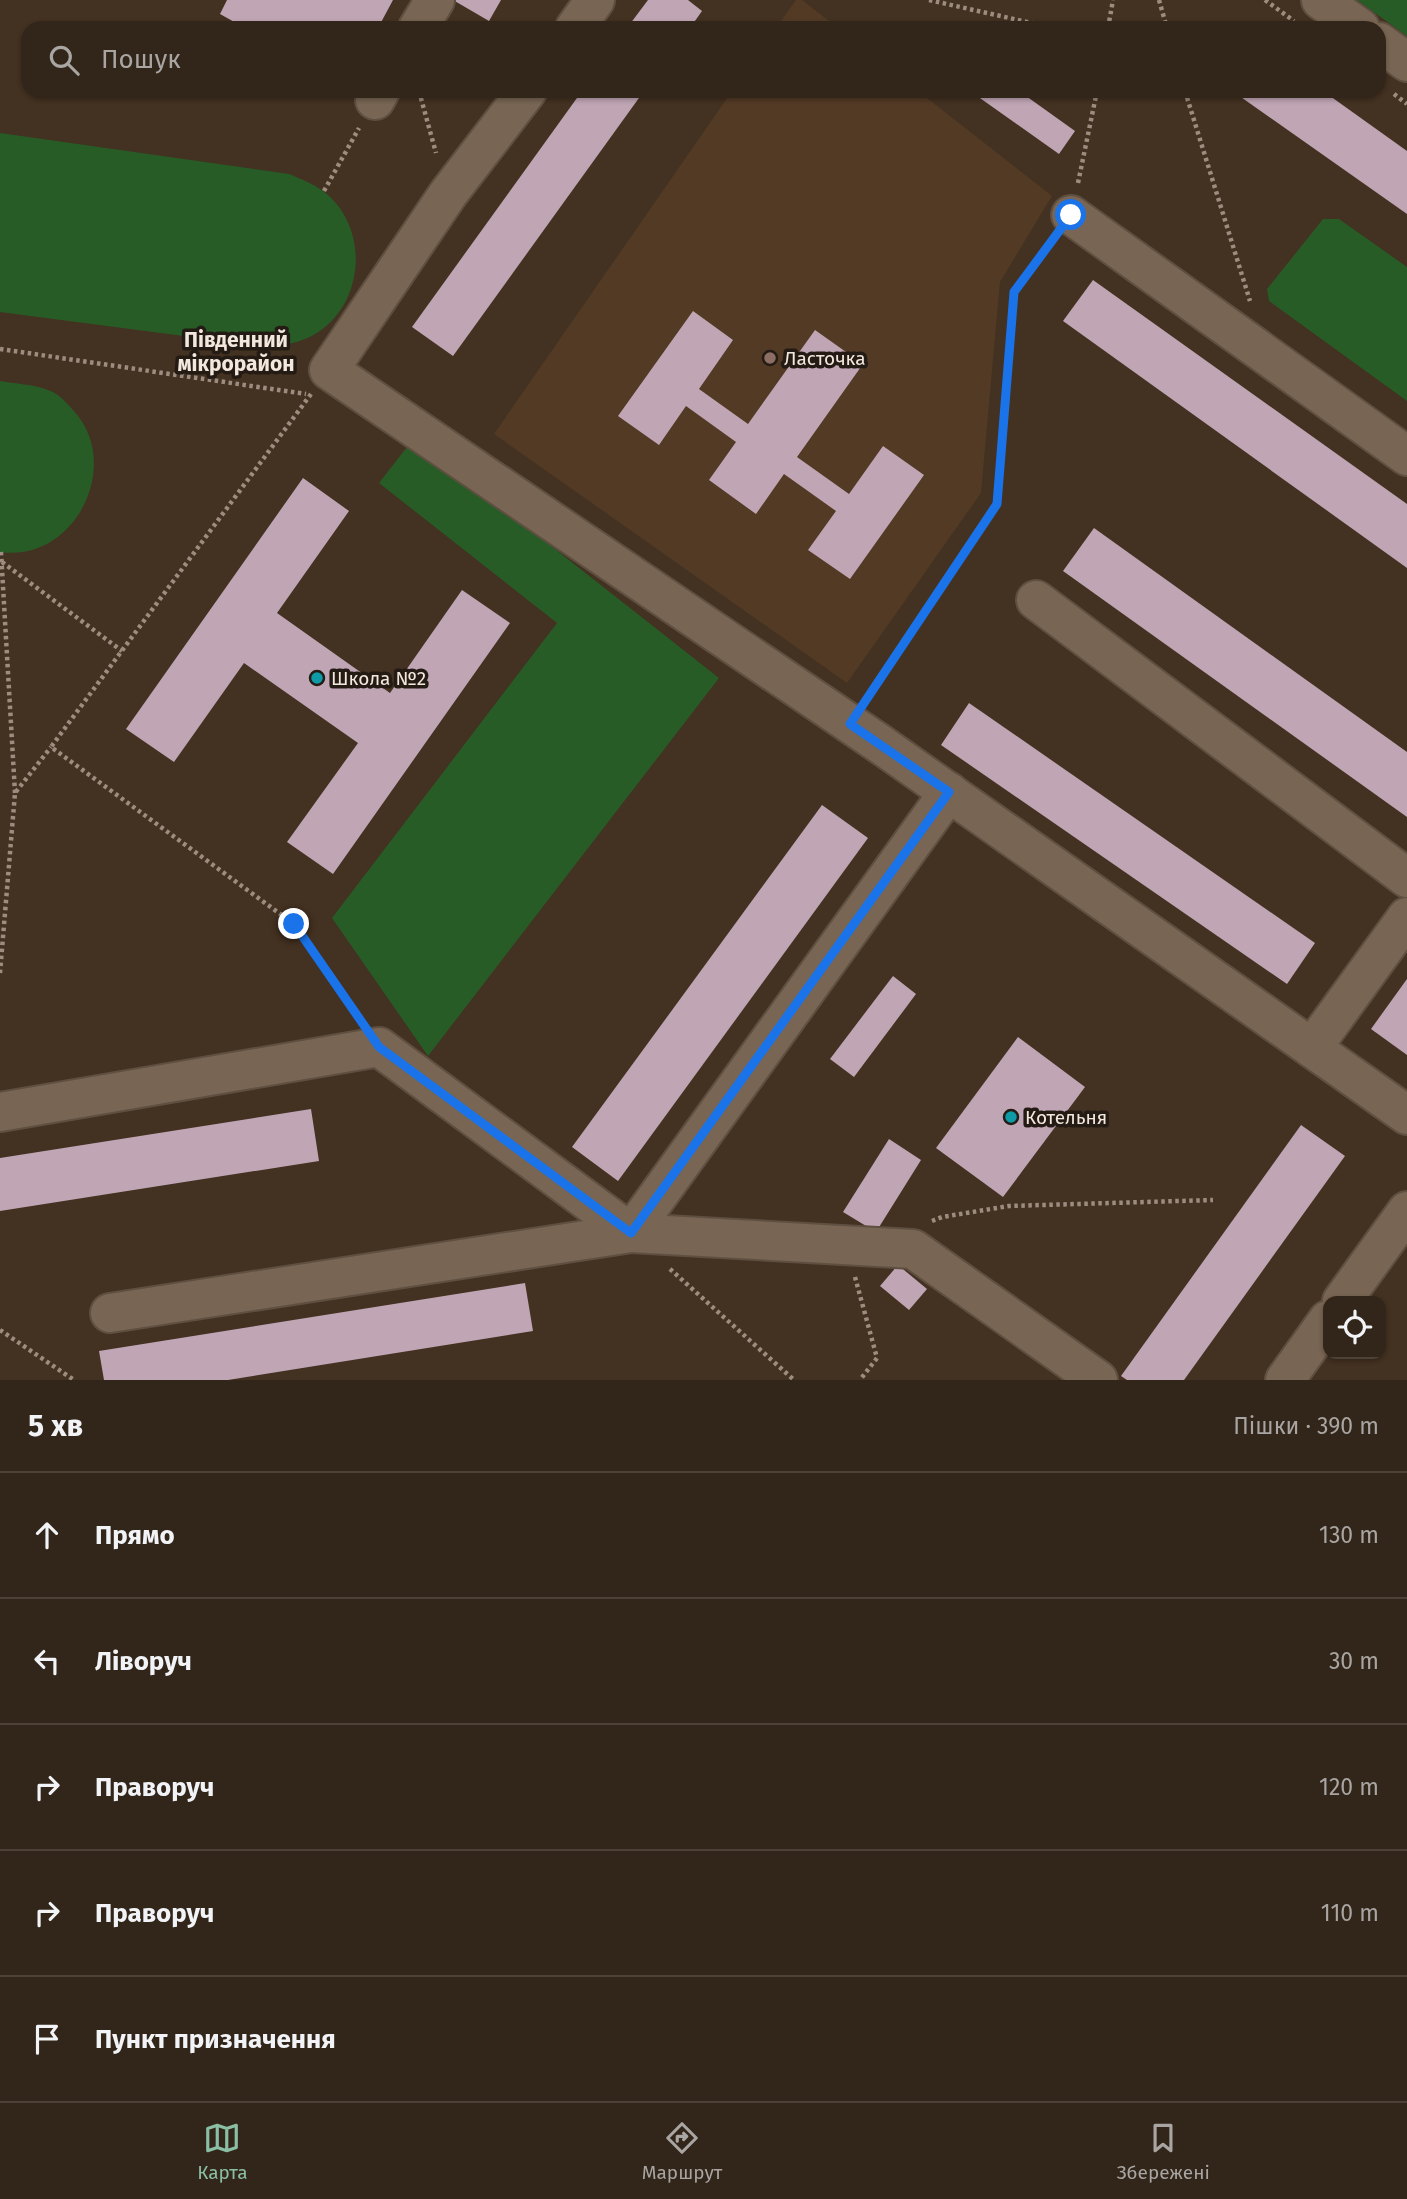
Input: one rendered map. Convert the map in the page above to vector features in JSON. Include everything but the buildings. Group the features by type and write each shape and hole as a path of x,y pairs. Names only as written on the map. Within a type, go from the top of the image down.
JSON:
{"street":[{"path":"422,21 435,0"},
{"path":"580,21 595,0"},
{"path":"1321,0 1350,21"},
{"path":"1386,46 1407,62"},
{"path":"522,98 448,194 320,382 850,724 1407,1115"},
{"path":"1071,215 1407,456"},
{"path":"1036,600 1407,878"},
{"path":"631,1233 949,792"},
{"path":"1312,1048 1407,917"},
{"path":"0,1112 379,1047 631,1233"},
{"path":"1346,1296 1407,1210"},
{"path":"110,1313 631,1233 913,1249 1098,1380"},
{"path":"1288,1379 1323,1327"}],"path":[{"path":"929,0 1023,21"},
{"path":"1109,21 1113,0"},
{"path":"1159,0 1165,21"},
{"path":"1265,0 1294,21"},
{"path":"324,191 377,98"},
{"path":"421,98 448,194"},
{"path":"850,724 997,504 1014,292 1071,215 1096,98"},
{"path":"1187,98 1250,302"},
{"path":"0,349 320,382"},
{"path":"15,793 320,382"},
{"path":"0,973 15,793 1,552"},
{"path":"1,561 122,651"},
{"path":"51,747 294,924 379,1047"},
{"path":"930,1222 942,1217 1009,1206 1213,1200"},
{"path":"631,1233 794,1380"},
{"path":"847,1245 877,1358 860,1380"},
{"path":"0,1330 74,1380"}],"shaded area":[{"path":"796,0 802,0 829,21 781,21"},
{"name":"Ласточка","path":"727,98 927,98 1052,196 1000,282 981,493 847,683 494,434"}],"green space":[{"path":"1357,0 1407,0 1407,36"},
{"path":"0,133 289,174 306,181 323,191 337,205 348,222 356,259 348,297 338,314 318,332 298,342 268,347 0,312"},
{"path":"1323,219 1339,219 1407,267 1407,401 1269,301 1267,289"},
{"path":"0,381 36,386 52,391 65,401 88,432 94,457 92,482 84,505 70,526 50,542 27,551 0,552"},
{"path":"414,438 719,678 428,1056 332,918 557,623 379,483"}],"place":[{"name":"Ласточка","path":"770,358"},
{"name":"Школа №2","path":"317,678"},
{"name":"Котельня","path":"1011,1117"}],"district":[{"name":"Південний мікрорайон","path":"236,352"}],"route":[{"path":"294,924 379,1047 631,1233 949,792 850,724 997,504 1014,292 1071,215"}]}
